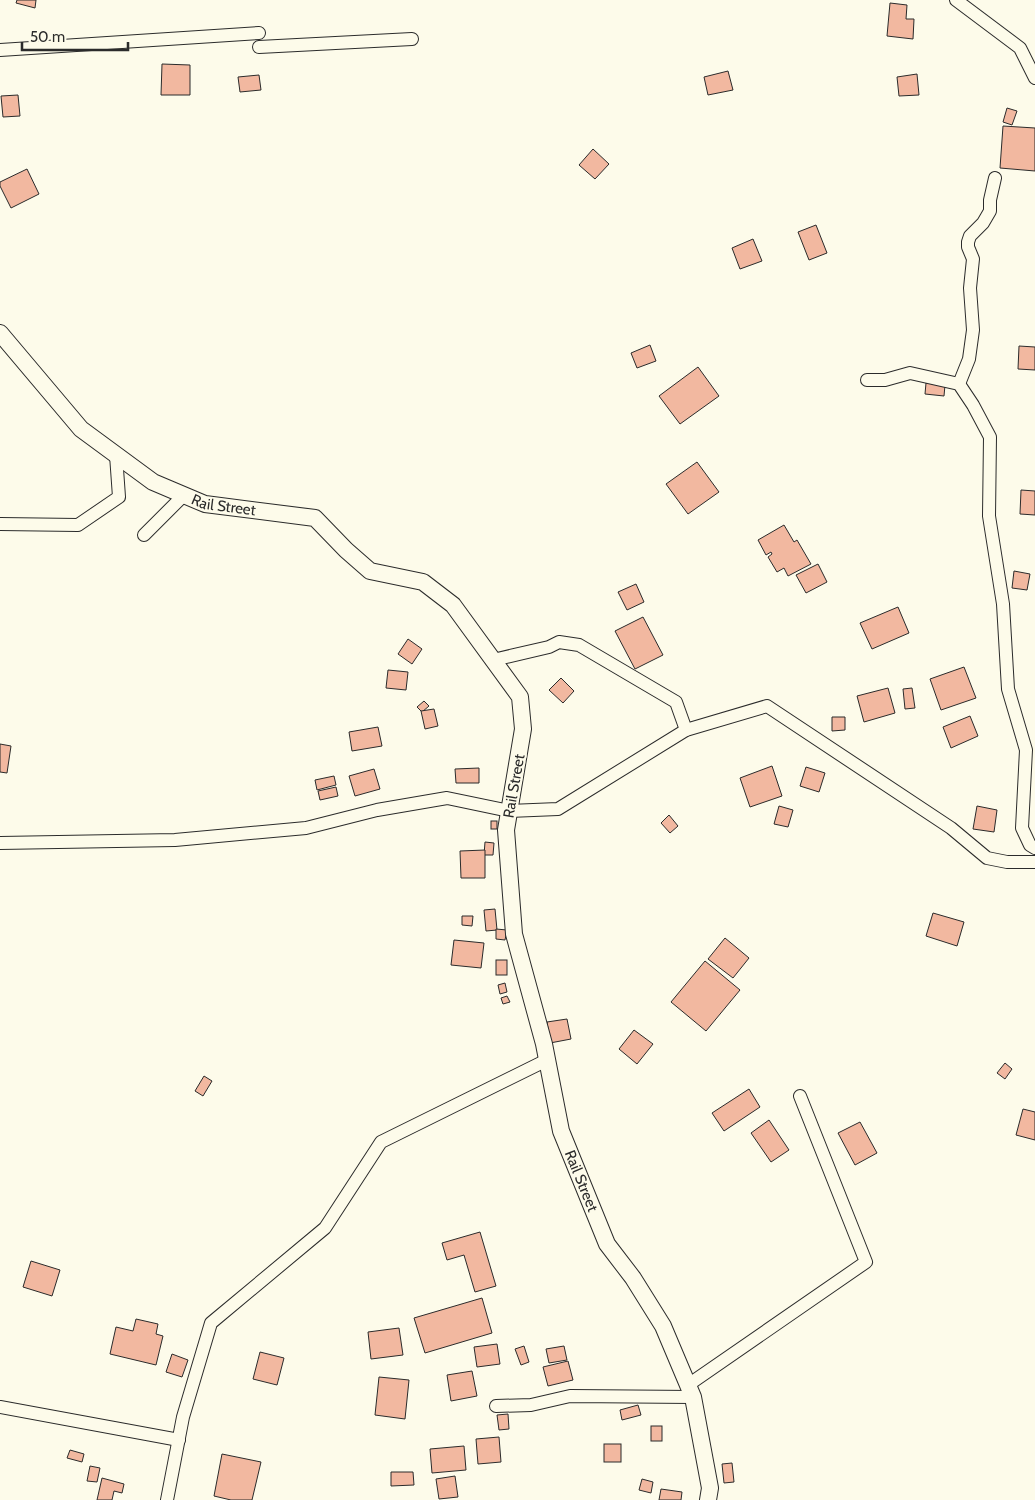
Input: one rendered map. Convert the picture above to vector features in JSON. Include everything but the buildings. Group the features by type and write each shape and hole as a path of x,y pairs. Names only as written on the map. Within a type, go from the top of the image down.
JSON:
{"street":[{"path":"956,0 1020,48 1035,78"},
{"path":"0,50 259,33"},
{"path":"259,47 412,39"},
{"path":"958,384 969,359 973,330 970,288 974,259 968,247 968,242 970,236 983,223 990,211 990,200 995,178"},
{"name":"Rail Street","path":"0,333 81,429 153,482 205,504 315,518 346,550 370,570 423,582 453,605 520,697 523,729 506,830 514,934 544,1044 561,1131 607,1244 633,1278 663,1326 691,1391 710,1488 708,1500"},
{"path":"867,380 885,380 910,372 958,384 973,405 990,437 989,516 1003,604 1008,689 1026,750 1022,828 1030,845 1035,848"},
{"path":"0,524 78,525 119,497 116,455"},
{"path":"144,535 184,495"},
{"path":"493,660 549,647 559,642 579,645 676,702 686,730"},
{"path":"0,843 175,840 306,828 377,810 447,798 509,812 558,809 686,730 767,706 951,828 988,858 1007,862 1035,862"},
{"path":"167,1500 183,1417 211,1322 325,1228 381,1142 547,1060"},
{"path":"496,1406 532,1405 570,1396 691,1391 866,1262 800,1096"},
{"path":"0,1407 179,1440"}]}
